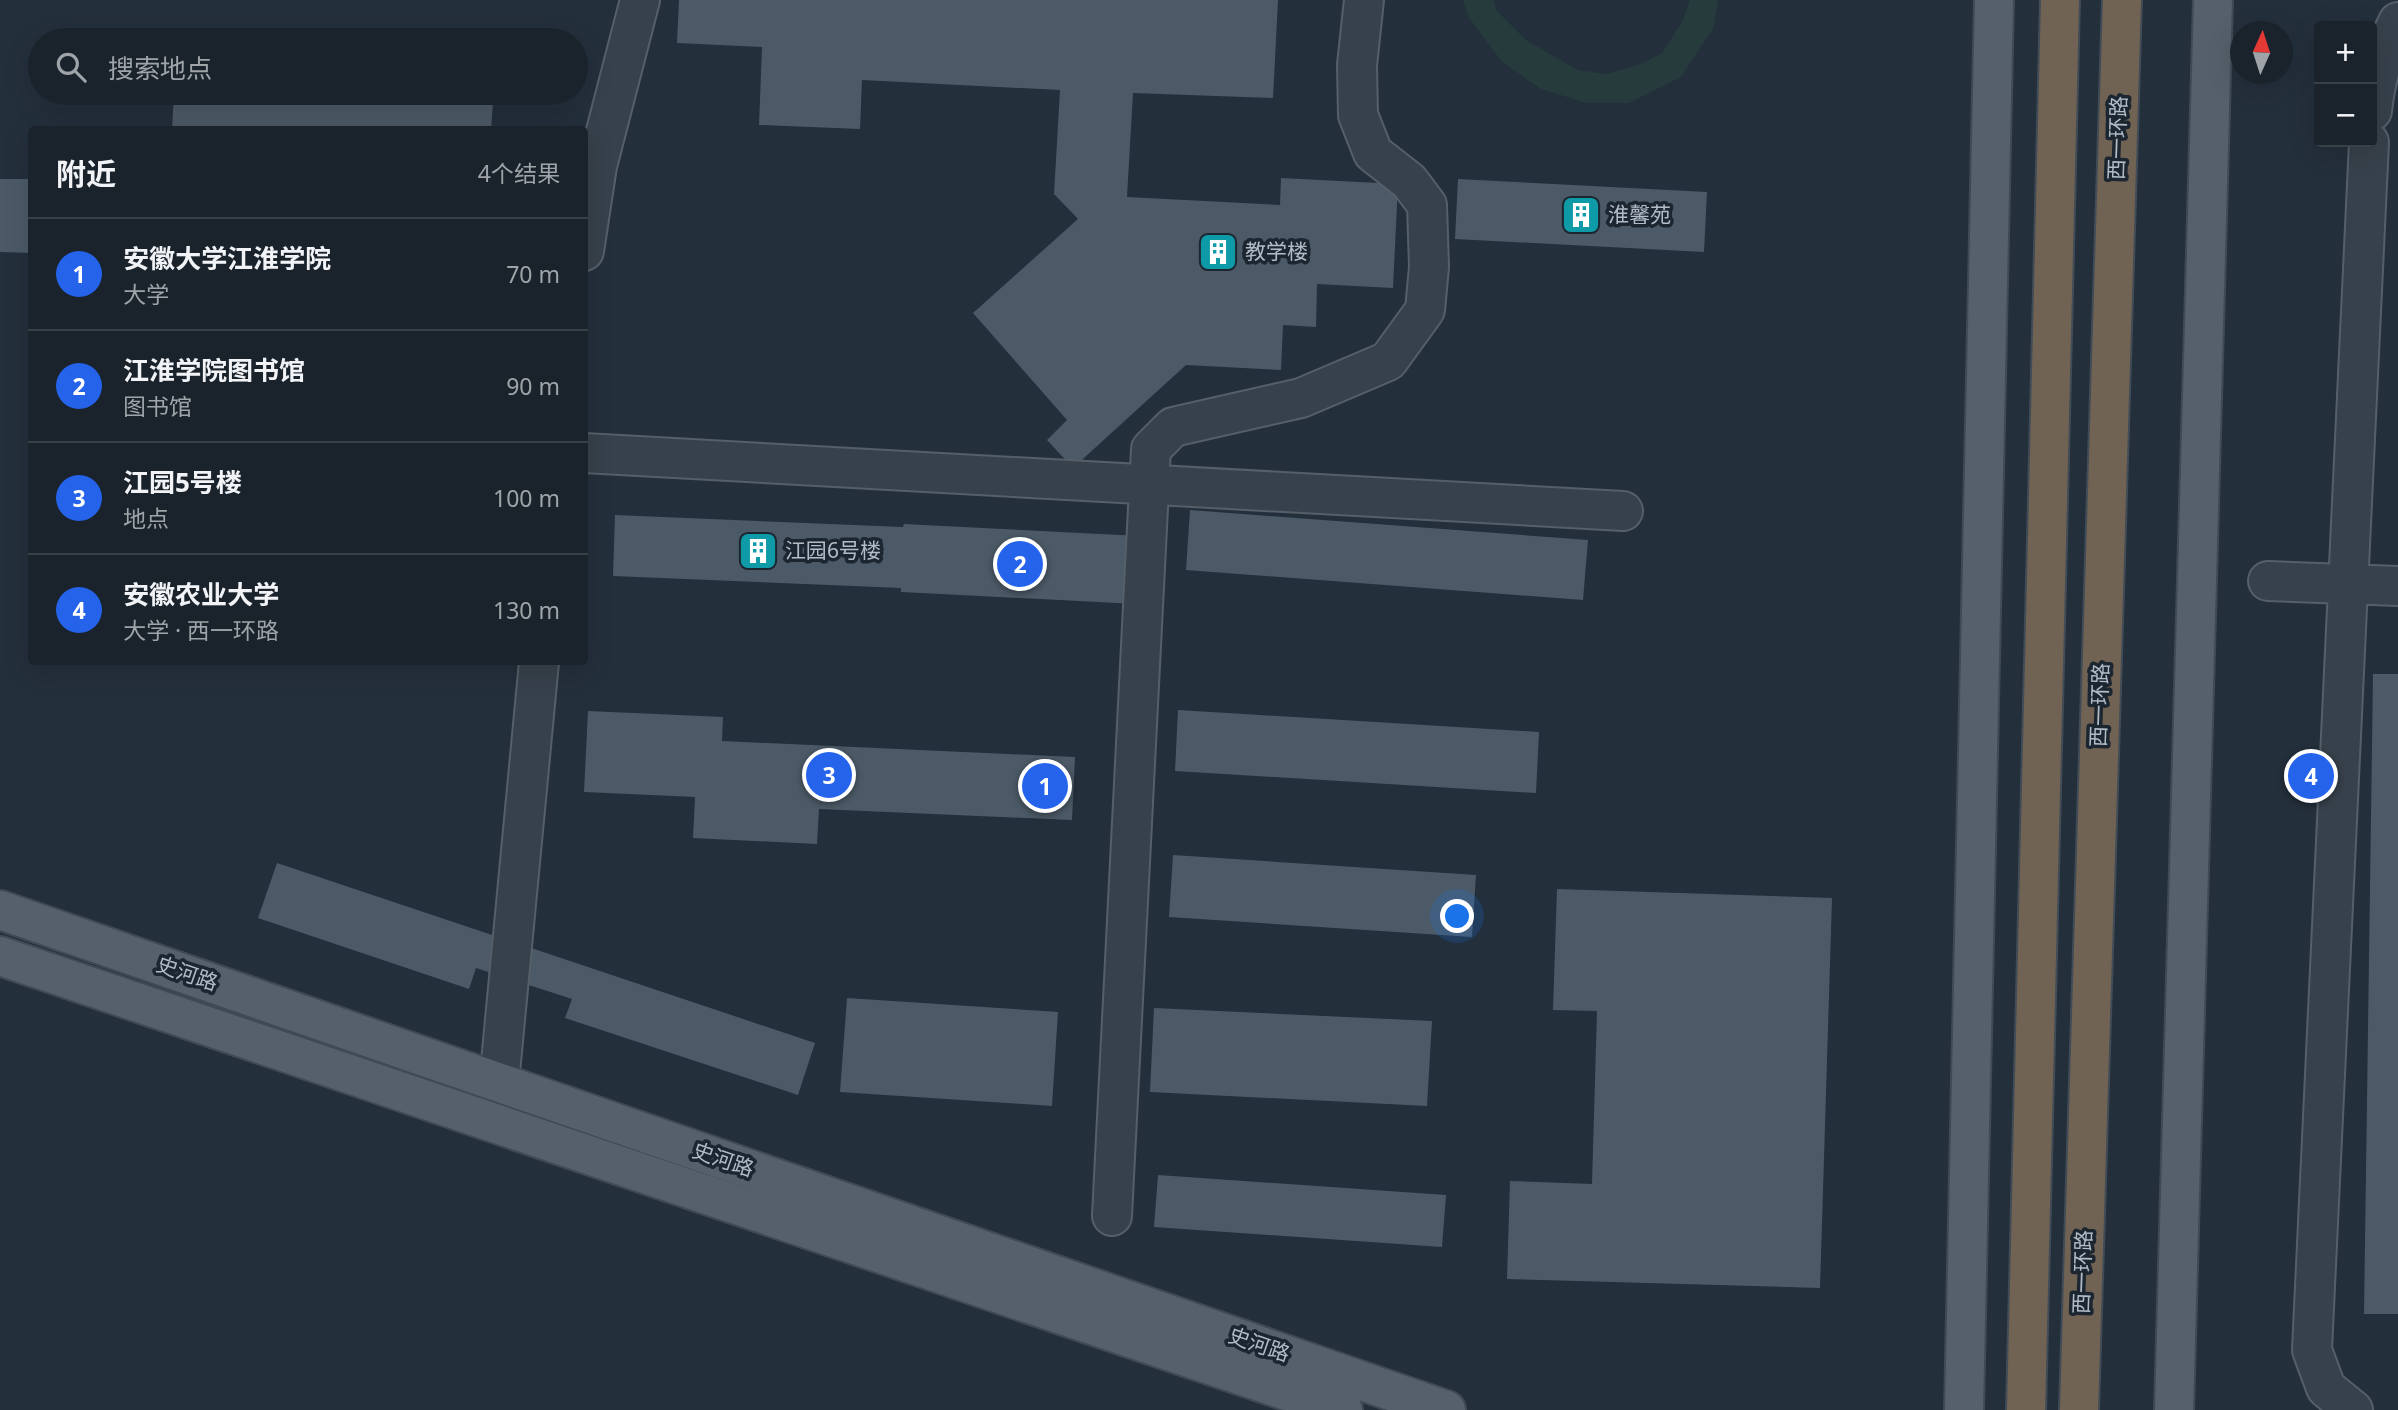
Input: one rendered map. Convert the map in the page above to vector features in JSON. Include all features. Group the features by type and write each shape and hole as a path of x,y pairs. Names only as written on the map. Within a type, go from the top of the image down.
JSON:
{"highway":[{"path":"2026,1410 2060,0"},
{"name":"西一环路","path":"2079,1410 2122,0"}],"main road":[{"path":"1964,1410 1994,0"},
{"path":"2174,1410 2213,0"},
{"name":"史河路","path":"0,910 1446,1410"},
{"name":"史河路","path":"0,956 1343,1410"}],"street":[{"path":"588,225 597,166 640,0"},
{"path":"1112,1216 1151,449 1173,427 1301,398 1388,361 1426,310 1429,267 1427,205 1409,181 1373,153 1358,115 1357,65 1364,0"},
{"path":"2375,84 2384,50 2398,22"},
{"path":"2353,1410 2326,1388 2312,1350 2370,147"},
{"path":"588,453 1623,511"},
{"path":"2268,581 2398,586"},
{"path":"499,1083 539,665"}],"green space":[{"path":"1463,0 1494,0 1496,10 1526,40 1578,70 1606,74 1641,64 1662,53 1682,22 1690,0 1718,0 1714,27 1681,77 1629,103 1586,103 1541,89 1502,62 1469,18"}],"building":[{"name":"教学楼","path":"679,0 1278,0 1273,98 1133,93 1127,197 1280,205 1281,178 1398,184 1393,288 1317,284 1316,327 1283,325 1281,370 1186,365 1073,468 1047,440 1067,420 973,313 1078,219 1054,194 1060,90 862,80 860,129 759,125 762,47 677,43"},
{"path":"173,105 493,105 491,126 172,126"},
{"path":"0,179 28,179 28,253 0,252"},
{"name":"淮馨苑","path":"1458,179 1707,192 1704,252 1455,239"},
{"path":"1190,510 1588,540 1583,600 1186,570"},
{"path":"615,515 903,527 904,524 1140,536 1137,604 901,592 901,588 613,576"},
{"path":"2373,674 2398,674 2398,1314 2364,1314"},
{"path":"1178,710 1539,732 1536,793 1175,771"},
{"path":"588,711 723,717 722,741 1075,757 1072,820 819,809 817,844 693,838 695,797 584,792"},
{"path":"1173,855 1476,875 1472,937 1169,917"},
{"path":"277,863 815,1043 798,1095 565,1018 572,999 476,968 469,989 258,918"},
{"path":"1557,889 1832,898 1820,1288 1507,1279 1510,1181 1592,1184 1597,1011 1553,1010"},
{"path":"847,998 1058,1012 1052,1106 840,1092"},
{"path":"1154,1008 1432,1021 1427,1106 1150,1092"},
{"path":"1158,1175 1446,1195 1442,1247 1154,1227"}],"place":[{"name":"淮馨苑","path":"1581,215"},
{"name":"教学楼","path":"1218,252"},
{"name":"江园6号楼","path":"758,551"},
{"name":"江淮学院图书馆","path":"1020,564"},
{"name":"江园5号楼","path":"829,775"},
{"name":"安徽农业大学","path":"2311,776"},
{"name":"安徽大学江淮学院","path":"1045,786"}]}
